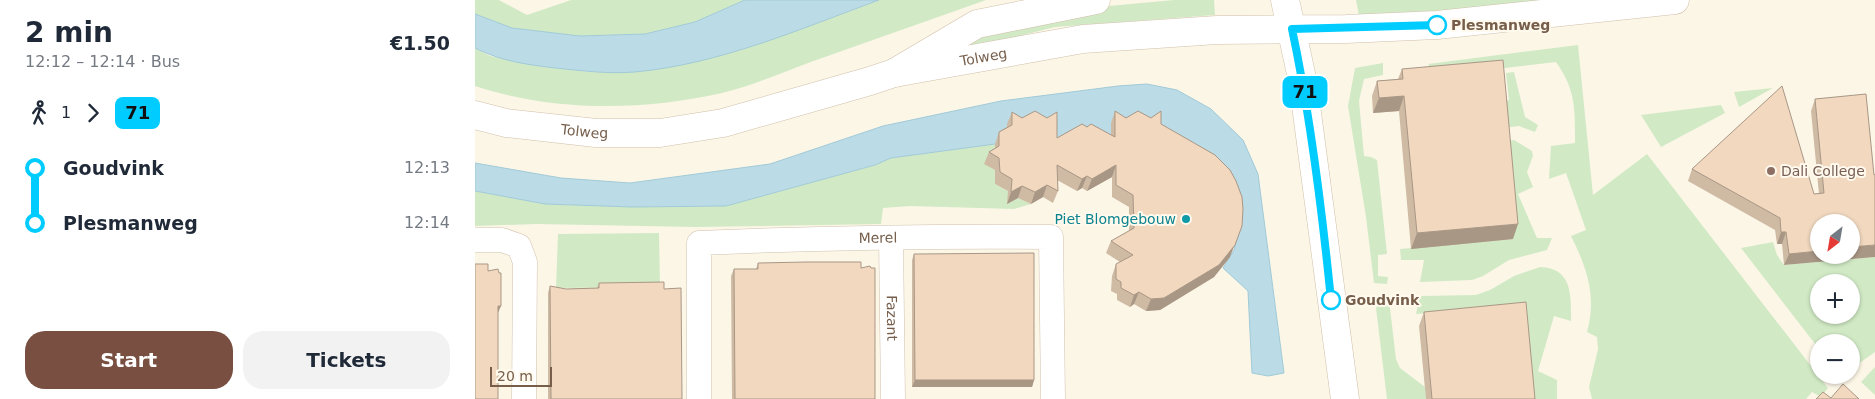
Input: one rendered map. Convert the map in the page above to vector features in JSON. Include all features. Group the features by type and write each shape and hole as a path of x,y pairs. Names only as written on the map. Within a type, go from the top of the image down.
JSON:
{"main road":[{"name":"Tolweg","path":"882,77 977,24 1096,0"},
{"path":"1285,0 1303,83 1345,399"},
{"path":"1292,29 1437,25 1675,0"},
{"name":"Tolweg","path":"475,115 506,123 596,133 660,132 723,123 882,77 1083,40 1217,30 1292,29"}],"street":[{"name":"Merel","path":"699,399 699,243 947,236 1051,237 1053,399"},
{"name":"Fazant","path":"891,238 893,399"},
{"path":"475,240 502,240 519,246 525,262 524,399"}],"green space":[{"path":"475,0 499,0 527,15 571,0 745,0 695,22 645,34 580,36 512,28 475,14"},
{"path":"879,0 986,0 765,80 722,93 692,99 629,106 598,106 535,101 475,86 475,48 490,56 540,66 589,72 686,63 744,49"},
{"path":"1174,0 1214,0 1215,15 1055,27 912,67 997,30 1098,7"},
{"path":"1356,0 1567,0 1360,21"},
{"path":"1578,45 1593,195 1647,154 1810,365 1810,384 1825,384 1828,388 1821,397 1812,392 1806,399 1592,399 1589,387 1598,349 1597,337 1587,332 1591,307 1589,283 1582,260 1571,236 1586,230 1566,173 1549,179 1551,146 1575,143 1573,100 1563,72 1556,62 1438,76 1428,64"},
{"path":"1383,63 1383,75 1364,79 1359,101 1364,156 1377,160 1387,254 1378,255 1378,276 1388,277 1387,284 1374,283 1366,217 1348,106 1355,68"},
{"path":"1514,72 1525,117 1538,125 1535,132 1519,126 1502,128 1500,102 1509,100 1506,73"},
{"path":"1773,88 1739,107 1734,92"},
{"path":"1721,105 1725,113 1661,147 1641,115"},
{"path":"1514,140 1532,151 1533,156 1527,172 1533,187 1518,194 1537,238 1552,238 1547,250 1509,260 1483,276 1472,280 1420,282 1424,260 1401,260 1400,249 1513,239 1504,142"},
{"path":"995,144 995,158 990,167 995,170 995,184 1008,191 1013,200 1018,198 1031,204 1014,209 910,206 883,208 881,224 695,227 537,224 475,226 475,191 545,204 632,207 726,206 875,165 891,158"},
{"path":"659,233 660,287 556,288 558,234"},
{"path":"1773,242 1777,255 1784,265 1810,263 1860,264 1860,258 1875,257 1875,352 1860,363 1860,334 1810,334 1810,337 1741,248"},
{"path":"1540,267 1559,272 1568,285 1570,293 1571,321 1554,316 1538,371 1557,380 1557,399 1528,399 1512,307 1416,314 1420,296 1476,295 1490,290 1514,276"},
{"path":"1378,305 1387,305 1390,308 1396,359 1400,368 1425,387 1426,399 1387,399 1376,308"},
{"path":"1875,367 1875,395 1861,382"}],"water":[{"path":"745,0 879,0 759,44 729,53 667,68 635,72 595,72 515,62 475,48 475,14 512,28 580,36 645,34 695,22"},
{"path":"1147,84 1177,90 1211,109 1243,140 1258,174 1284,373 1268,376 1252,373 1248,291 1223,268 1234,250 1239,230 1111,136 995,144 891,158 875,165 726,206 632,207 545,204 475,191 475,163 561,178 630,183 770,164 883,126 1001,101"}],"building":[{"path":"1503,60 1518,224 1417,233 1404,96 1379,98 1377,81 1403,79 1402,69"},
{"path":"1782,86 1814,194 1824,193 1815,99 1866,94 1875,174 1875,245 1860,246 1860,214 1810,214 1810,252 1789,254 1786,232 1781,232 1780,218 1692,169"},
{"name":"Piet Blomgebouw","path":"1035,111 1047,118 1057,112 1057,138 1082,124 1087,127 1091,124 1115,137 1115,111 1126,118 1138,111 1151,118 1161,111 1161,124 1215,155 1230,170 1242,197 1243,209 1242,226 1235,245 1219,265 1164,298 1151,299 1139,292 1134,295 1121,288 1121,282 1116,279 1116,264 1133,255 1111,241 1134,228 1133,195 1116,185 1116,165 1092,179 1087,176 1082,179 1057,165 1058,191 1047,185 1035,192 1022,186 1011,192 1012,179 1000,172 999,158 989,152 999,146 999,132 1012,125 1012,112 1022,118"},
{"path":"1034,253 1034,380 915,380 914,254"},
{"path":"861,262 861,268 870,266 875,268 875,399 735,399 734,269 758,269 758,263"},
{"path":"475,264 488,264 488,271 498,269 499,273 501,273 501,306 498,306 498,399 475,399"},
{"path":"664,282 664,289 681,288 682,399 551,399 550,286 566,289 599,288 599,283"},
{"path":"1526,302 1535,399 1432,399 1424,312"},
{"path":"1843,384 1859,399 1816,399 1823,392 1831,398"}],"bus line":[{"name":"71","path":"1331,300 1325,238 1303,83 1292,29 1437,25"}],"place":[{"name":"Plesmanweg","path":"1437,25"},
{"name":"Dali College","path":"1771,171"},
{"name":"Piet Blomgebouw","path":"1186,219"},
{"name":"Goudvink","path":"1331,300"}]}
